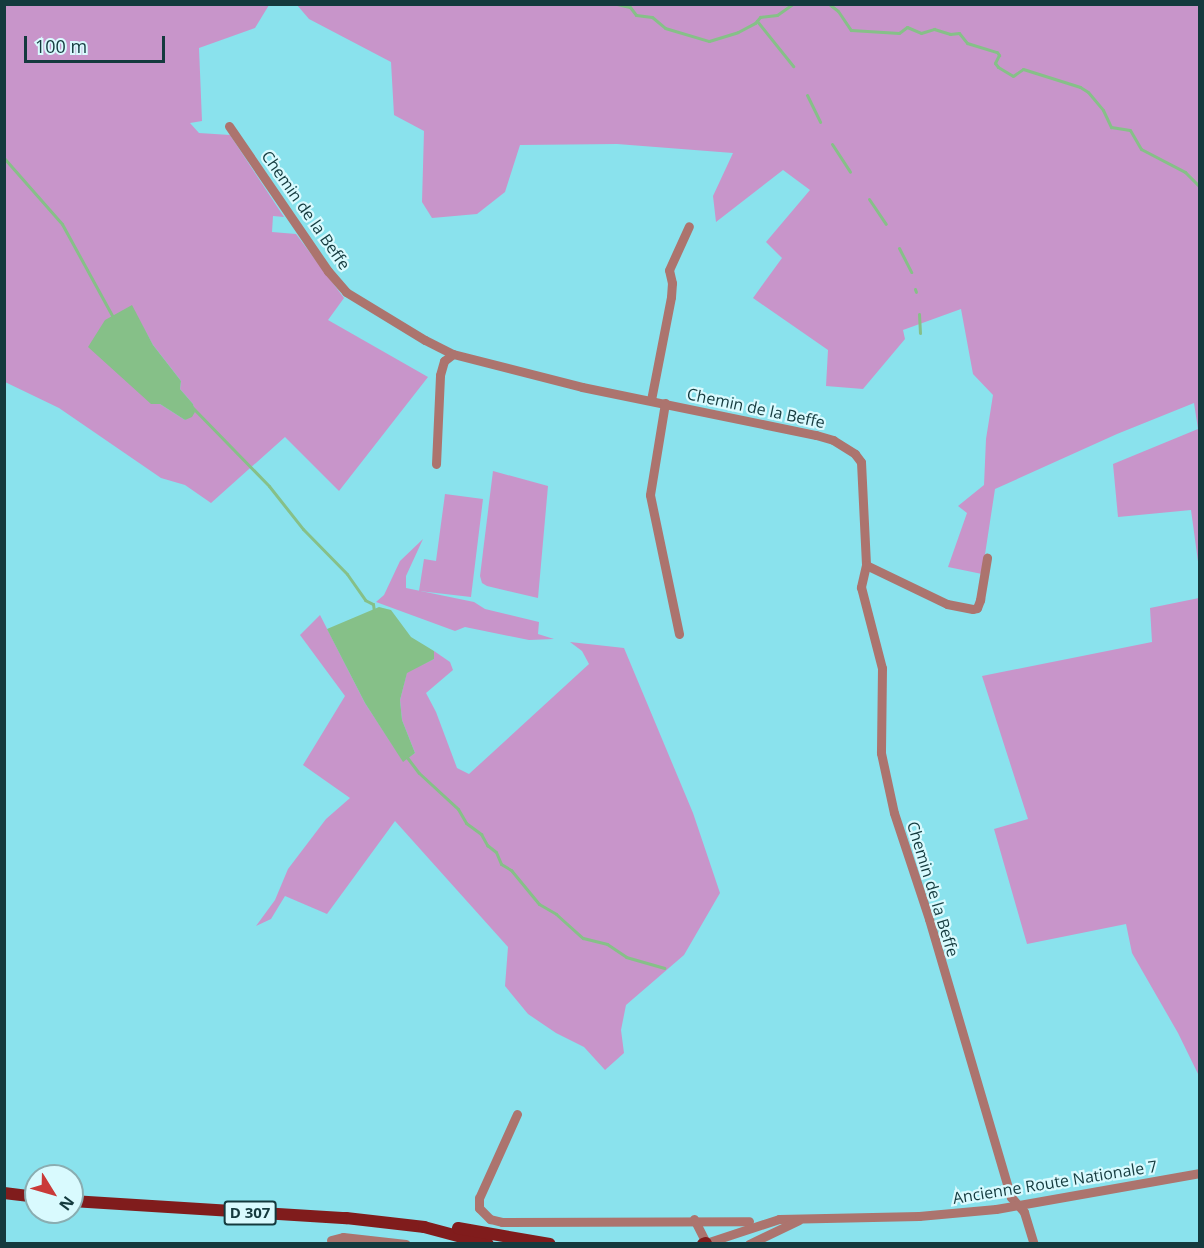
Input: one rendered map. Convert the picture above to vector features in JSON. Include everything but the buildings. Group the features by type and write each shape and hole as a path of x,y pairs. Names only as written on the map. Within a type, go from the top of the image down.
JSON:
{"main road":[{"path":"4,1193 24,1196"},
{"name":"D 307","path":"84,1202 346,1218 424,1227 488,1244"},
{"path":"346,1218 419,1221 550,1244"}],"street":[{"name":"Chemin de la Beffe","path":"229,126 328,271 346,292 364,306 453,354 592,389 665,403 760,426 816,435 833,440 855,454 861,462 866,565 861,587 882,668 881,753 894,813 929,919 1011,1197 1019,1206 1034,1244"},
{"path":"651,400 671,297 672,284 669,270 689,226"},
{"path":"436,464 440,375 444,361 453,354"},
{"path":"665,403 650,495 679,634"},
{"path":"866,565 947,604 973,609 977,608 980,600 987,558"},
{"path":"517,1114 479,1198 478,1208 483,1215 502,1222 694,1219 749,1221"},
{"name":"Ancienne Route Nationale 7","path":"694,1219 706,1243 779,1218 919,1216 1019,1206 1200,1173"},
{"name":"Ancienne Route Nationale 7","path":"749,1244 807,1217"},
{"path":"331,1239 343,1237 406,1244"}],"shaded area":[{"path":"4,5 269,5 255,28 199,48 202,121 190,123 199,133 230,135 284,217 273,216 272,232 296,234 344,298 328,320 428,377 339,491 285,437 211,503 185,485 161,478 59,408 5,382","holes":["131,305 153,345 181,381 180,389 193,404 194,412 185,420 160,404"]},
{"path":"297,5 1199,5 1199,569 1191,510 1118,517 1113,464 1198,429 1194,403 1117,434 995,489 982,574 948,567 967,513 958,506 984,485 986,439 993,395 973,374 961,309 903,330 905,339 863,389 826,386 828,350 753,298 782,258 766,242 810,190 783,170 716,222 713,196 733,153 617,144 520,145 505,192 477,214 432,218 422,202 424,131 394,115 391,62 309,19"},
{"path":"132,305 153,345 181,381 180,389 193,404 195,412 192,417 185,420 160,404 151,404 88,347 105,320"},
{"path":"493,471 548,486 538,598 482,583 480,576"},
{"path":"445,494 483,499 471,597 419,591 424,559 436,561"},
{"path":"423,539 406,576 406,588 474,602 485,609 539,622 538,634 554,639 529,640 465,627 455,631 376,602 384,595 400,561"},
{"path":"1200,598 1199,1076 1178,1033 1132,953 1126,924 1027,944 994,829 1028,819 982,676 1152,642 1150,608"},
{"path":"379,607 391,610 411,637 434,651 434,659 407,673 400,700 402,720 415,753 403,762 365,703 327,629"},
{"path":"320,615 365,703 403,761 415,753 402,720 400,700 407,672 434,659 434,651 450,662 453,670 426,693 436,712 457,768 469,774 589,664 582,651 570,642 624,648 693,813 720,893 684,955 626,1005 621,1030 624,1053 605,1070 584,1047 556,1033 528,1014 505,986 508,947 395,821 327,914 285,896 271,919 256,926 275,900 288,869 326,819 350,798 303,765 345,696 300,635"}],"waterway":[{"path":"617,4 630,7 636,15 652,17 665,28 709,41 738,32 755,23 760,17 777,15 793,4"},
{"path":"829,4 838,11 851,30 899,33 907,27 921,33 934,29 950,34 959,33 967,43 997,52 999,55 995,63 1013,76 1023,69 1080,87 1088,92 1103,110 1111,127 1130,130 1141,149 1185,172 1200,187"},
{"path":"757,21 793,66"},
{"path":"807,95 820,122"},
{"path":"832,144 850,172"},
{"path":"4,158 62,224 113,317"},
{"path":"869,199 886,224"},
{"path":"899,248 911,272"},
{"path":"919,314 920,333"},
{"path":"192,407 269,486 303,529 347,574 365,600 373,604 374,611"},
{"path":"406,756 419,773 458,809 466,823 481,834 487,845 496,852 501,864 511,870 539,904 556,914 583,938 607,944 626,957 664,968"}]}
